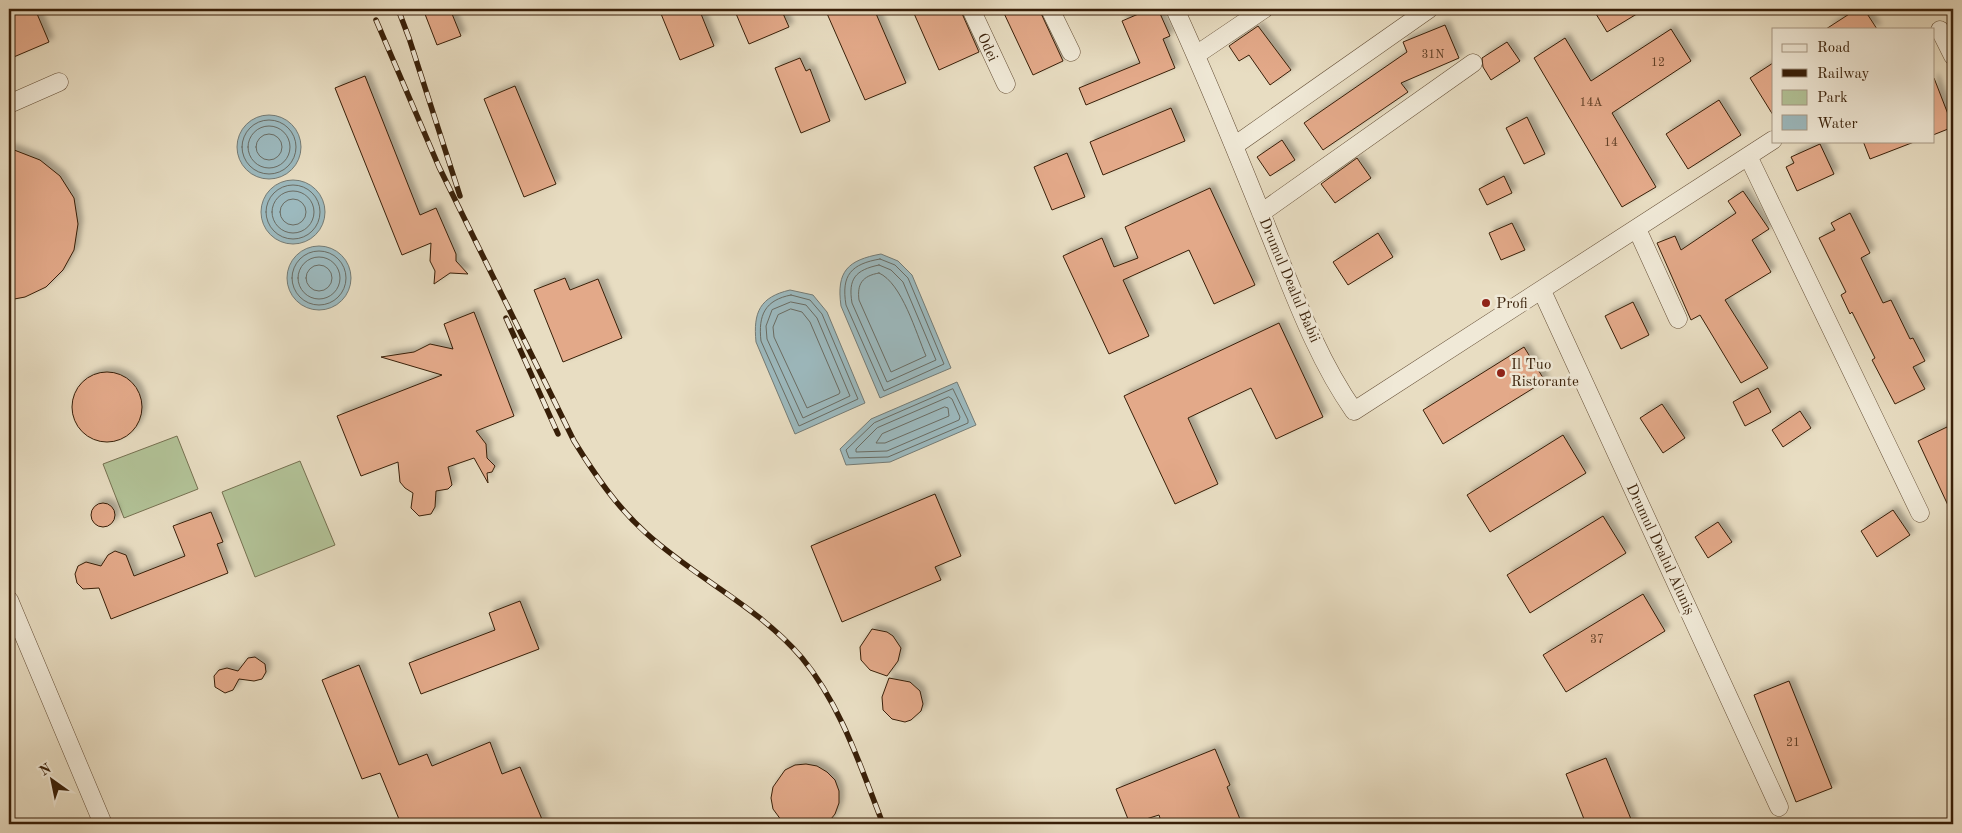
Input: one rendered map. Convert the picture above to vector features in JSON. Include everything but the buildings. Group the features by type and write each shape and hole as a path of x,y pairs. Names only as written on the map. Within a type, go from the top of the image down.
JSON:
{"street":[{"name":"Odei","path":"971,9 1006,84"},
{"path":"1050,9 1071,52"},
{"name":"Drumul Dealul Babii","path":"1175,9 1234,146 1301,311 1329,369 1354,411 1542,291"},
{"path":"1196,55 1264,9"},
{"path":"1234,146 1429,9"},
{"path":"1942,29 1953,56"},
{"path":"1261,213 1473,63"},
{"path":"9,104 59,82"},
{"path":"1542,291 1772,141"},
{"path":"1748,156 1920,513"},
{"path":"1636,229 1678,320"},
{"name":"Drumul Dealul Aluniș","path":"1542,291 1780,807"},
{"path":"9,600 103,824"}],"green space":[{"path":"177,436 198,489 124,518 103,464"},
{"path":"300,461 335,545 255,577 222,492"}],"water":[{"path":"263,115 275,115 292,124 299,135 301,147 299,159 292,170 275,179 263,179 251,174 242,165 237,153 237,141 242,129 251,120"},
{"path":"287,180 299,180 316,189 323,200 325,212 323,224 316,235 299,244 287,244 275,239 266,230 261,218 261,206 266,194 275,185"},
{"path":"313,246 325,246 342,255 349,266 351,278 349,290 342,301 325,310 313,310 301,305 292,296 287,284 287,272 292,260 301,251"},
{"path":"881,254 898,261 912,275 951,368 880,398 841,306 840,284 847,269 853,264"},
{"path":"790,290 813,295 827,312 865,403 795,434 756,342 755,331 758,314 765,302 780,293"},
{"path":"957,382 976,425 890,462 846,465 840,449 871,419"}],"railway":[{"path":"398,9 460,196"},
{"path":"376,20 439,167 582,454 598,478 635,523 665,549 766,623 802,658 816,676 839,716 883,824"},
{"path":"506,318 558,434"}],"place":[{"name":"Profi","path":"1486,303"},
{"name":"Il Tuo Ristorante","path":"1501,373"}]}
